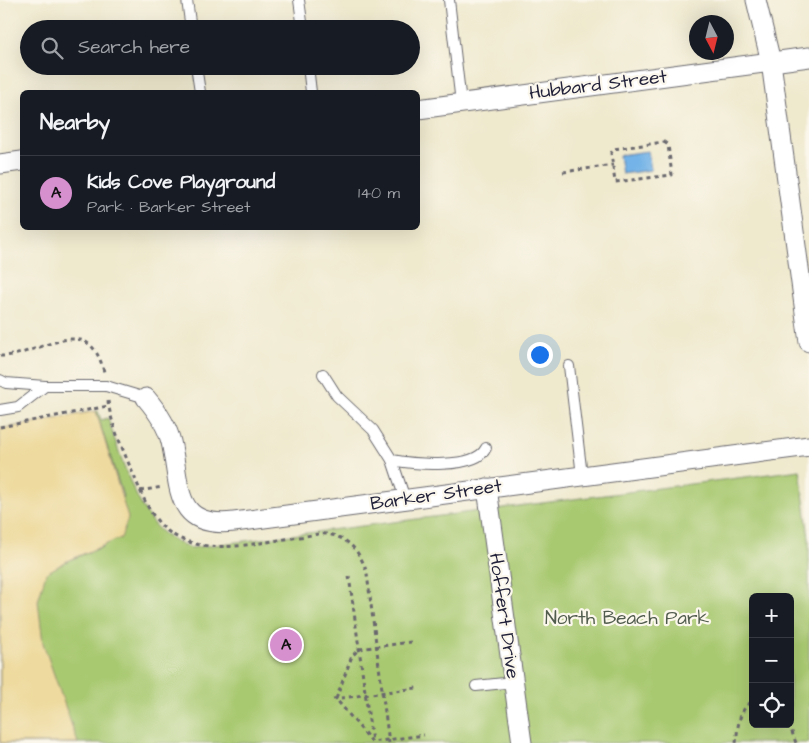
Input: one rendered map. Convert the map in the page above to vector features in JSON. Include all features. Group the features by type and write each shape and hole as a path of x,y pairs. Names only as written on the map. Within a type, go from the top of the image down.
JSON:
{"street":[{"path":"756,0 771,62 809,342"},
{"name":"Hubbard Street","path":"420,109 809,57"},
{"path":"0,164 20,161"},
{"name":"Barker Street","path":"146,398 159,414 171,440 179,491 183,504 194,516 206,522 224,523 809,446"},
{"name":"Hoffert Drive","path":"487,488 522,743"}],"lane":[{"path":"187,0 190,20"},
{"path":"299,0 302,20"},
{"path":"448,0 461,103"},
{"path":"197,75 200,90"},
{"path":"309,75 311,90"},
{"path":"570,366 582,476"},
{"path":"323,374 337,396 373,430 392,460 405,499"},
{"path":"0,380 6,383 45,386 106,386 146,398"},
{"path":"0,410 18,407 45,386"},
{"path":"392,460 421,465 444,463 475,459 483,455 486,448"},
{"path":"476,686 514,682"}],"path":[{"path":"664,142 668,145 672,174 615,182 613,165 611,153 614,149 664,142"},
{"path":"563,172 613,165"},
{"path":"0,427 108,406"},
{"path":"349,576 373,743"},
{"path":"335,699 352,656 359,649 411,642"},
{"path":"335,699 417,688"},
{"path":"335,699 373,743"},
{"path":"736,743 739,720 744,708 749,704"},
{"path":"790,728 796,743"},
{"path":"373,743 424,735"}],"green space":[{"name":"North Beach Park","path":"96,411 98,411 101,420 108,418 132,486 152,522 169,537 190,548 800,470 809,539 809,743 0,743 0,575 57,567 69,560 103,547 123,496"}],"sand":[{"path":"96,411 128,518 121,538 69,560 46,573 38,601 43,643 78,743 0,743 0,429"}],"water":[{"path":"648,151 651,170 622,174 619,155"}],"place":[{"name":"Kids Cove Playground","path":"286,645"}]}
